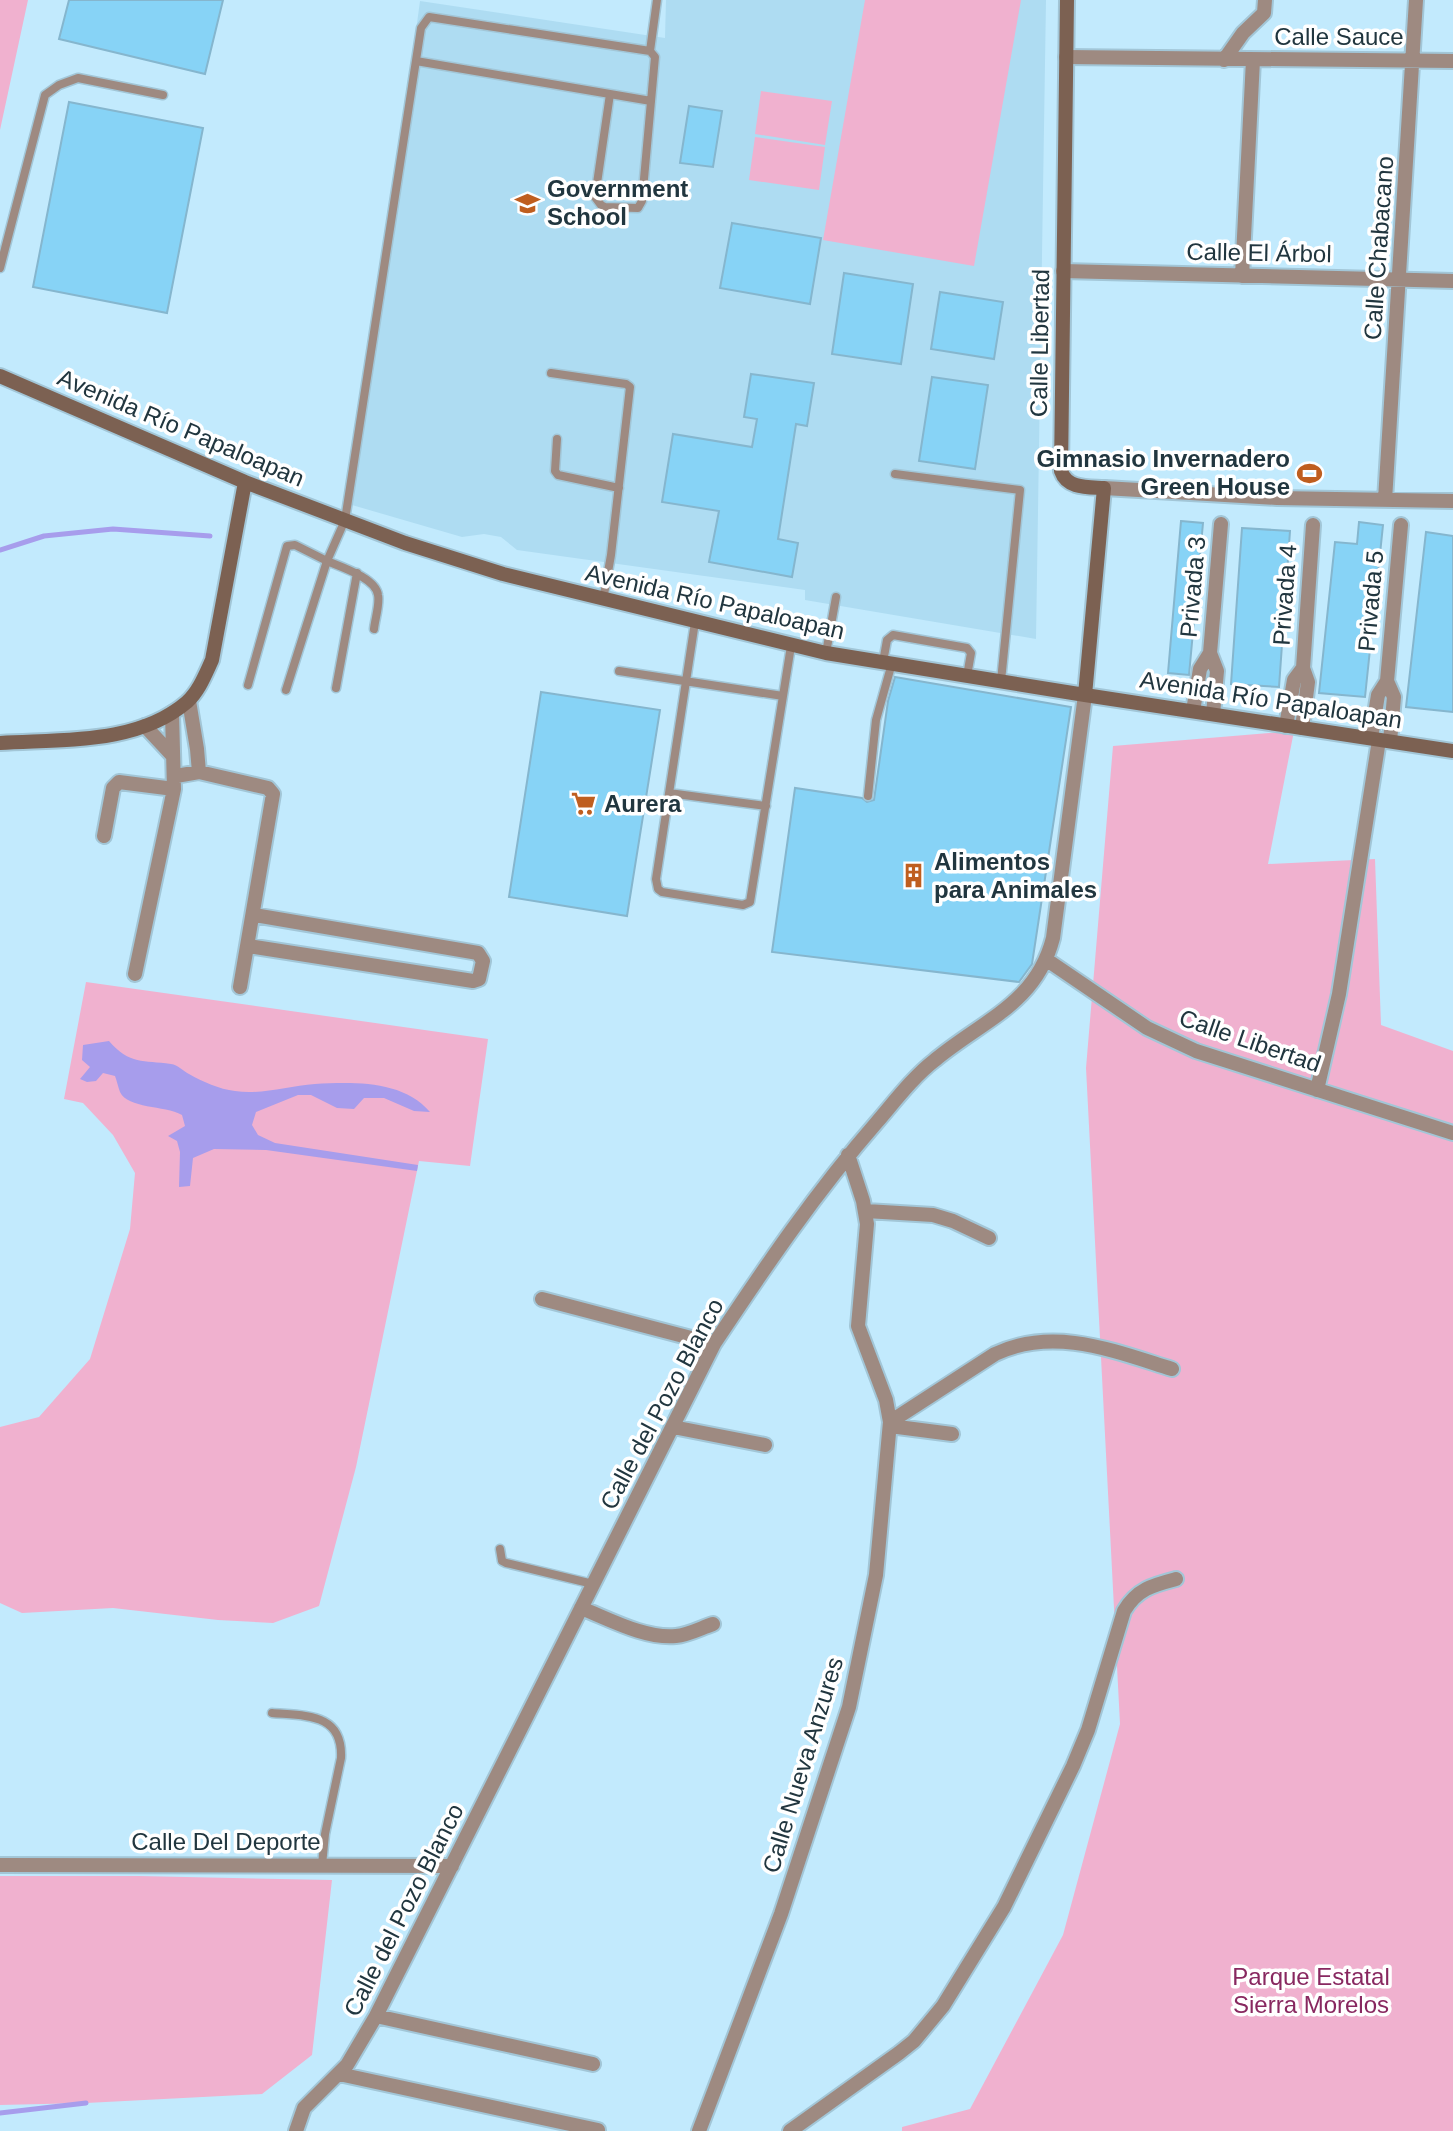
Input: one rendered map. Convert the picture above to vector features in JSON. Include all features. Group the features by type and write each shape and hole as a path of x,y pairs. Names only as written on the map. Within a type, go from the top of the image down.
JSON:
{"main road":[{"name":"Calle Libertad","path":"1067,0 1061,471 1067,481 1076,486 1104,488"},
{"name":"Avenida Río Papaloapan","path":"0,376 245,482 447,558 603,600 826,653 1453,751"},
{"path":"0,743 110,735 145,726 189,701 201,685 212,660 245,482"},
{"path":"1085,695 1104,488"}],"street":[{"name":"Calle Chabacano","path":"1385,500 1416,0"},
{"path":"1224,60 1264,7"},
{"name":"Calle Sauce","path":"1066,57 1453,61"},
{"path":"1242,276 1253,60"},
{"name":"Calle El Árbol","path":"1063,271 1453,281"},
{"path":"1104,488 1277,498 1453,501"},
{"name":"Privada 3","path":"1213,714 1217,671 1210,653 1221,524"},
{"name":"Privada 4","path":"1302,728 1308,682 1303,668 1313,525"},
{"name":"Privada 5","path":"1317,1090 1339,994 1380,740 1378,695 1387,681 1401,525"},
{"name":"Privada 3","path":"1193,711 1200,669 1210,653"},
{"name":"Privada 4","path":"1286,726 1294,680 1303,668"},
{"name":"Calle del Pozo Blanco","path":"296,2131 304,2108 340,2074 376,2016 714,1344 813,1198 916,1076 948,1049 1016,1001 1032,984 1047,960 1053,938 1085,695"},
{"path":"189,701 199,772"},
{"path":"135,974 175,783 172,713"},
{"path":"145,726 172,755"},
{"path":"104,836 113,789 119,782 175,783 199,772 268,788 274,794 240,987"},
{"path":"248,946 473,981 481,975 483,961 478,953 254,915"},
{"name":"Calle Libertad","path":"1047,960 1147,1028 1196,1051 1453,1133"},
{"name":"Calle Nueva Anzures","path":"699,2131 781,1913 849,1707 876,1575 890,1424 886,1400 858,1326 866,1211 848,1155"},
{"path":"866,1211 933,1215 989,1238"},
{"path":"542,1299 714,1344"},
{"path":"890,1424 995,1354 1028,1343 1060,1341 1095,1345 1172,1369"},
{"path":"890,1424 952,1434"},
{"path":"673,1427 765,1445"},
{"path":"790,2131 900,2053 914,2041 943,2006 1004,1907 1073,1766 1088,1730 1124,1611 1140,1591 1176,1580"},
{"path":"581,1608 643,1631 662,1635 677,1636 713,1624"},
{"name":"Calle Del Deporte","path":"0,1866 452,1866"},
{"path":"376,2016 593,2064"},
{"path":"340,2074 598,2130"}],"lane":[{"path":"650,51 657,0"},
{"path":"286,690 327,561 345,520 421,28 429,17 650,51 655,57 641,206 634,209 605,207 595,197 610,94"},
{"path":"416,61 651,101"},
{"path":"0,268 45,95 58,85 78,78 163,95"},
{"path":"551,373 626,384 630,387 603,600"},
{"path":"557,439 555,471 558,475 619,488"},
{"path":"895,474 1020,490 1001,681"},
{"path":"248,685 287,546 295,545 357,573 374,587 379,595 374,629"},
{"path":"336,688 357,573"},
{"path":"826,653 836,597"},
{"path":"695,622 656,885 662,892 743,905 750,902 791,646"},
{"path":"868,796 876,720 888,663 887,640 893,635 967,648 971,653 967,676"},
{"path":"619,671 783,696"},
{"path":"669,793 766,806"},
{"path":"500,1549 502,1561 506,1563 593,1584"},
{"path":"272,1713 316,1717 329,1723 337,1734 341,1748 322,1865"}],"shaded area":[{"path":"666,0 1046,0 1036,639 805,600 805,590 517,550 501,537 484,534 462,537 352,505 420,1 665,38"},
{"path":"109,1041 130,1058 174,1065 205,1082 229,1090 255,1092 345,1083 377,1085 406,1094 430,1112 414,1111 384,1098 364,1098 354,1109 337,1108 311,1095 298,1095 256,1112 252,1125 258,1135 275,1143 418,1165 417,1171 266,1150 214,1149 193,1158 190,1186 179,1187 180,1152 177,1141 168,1136 185,1126 182,1115 138,1104 124,1097 115,1076 103,1073 96,1081 87,1082 80,1079 90,1067 82,1060 83,1045"}],"green space":[{"path":"0,0 28,0 0,130"},
{"path":"865,0 1021,0 974,266 823,240"},
{"path":"761,91 832,101 825,145 755,134"},
{"path":"755,137 825,147 819,190 749,180"},
{"name":"Parque Estatal Sierra Morelos","path":"1294,731 1268,864 1375,859 1381,1025 1453,1051 1453,2131 902,2131 902,2127 970,2109 1063,1935 1120,1724 1086,1068 1113,746"},
{"path":"86,982 488,1039 470,1166 419,1161 356,1467 319,1606 273,1623 218,1620 113,1608 22,1613 0,1603 0,1427 39,1417 90,1359 130,1229 135,1173 113,1135 83,1103 64,1099"},
{"path":"0,1876 332,1880 312,2055 262,2094 0,2105"}],"building":[{"path":"69,0 223,0 205,74 59,39"},
{"path":"69,102 203,128 167,313 33,287"},
{"path":"689,106 722,111 713,167 680,163"},
{"path":"732,223 821,238 810,304 720,288"},
{"path":"844,273 913,284 901,364 832,354"},
{"path":"940,292 1003,302 994,359 931,349"},
{"path":"751,374 814,383 807,426 796,424 778,539 798,543 792,577 709,562 719,511 662,502 673,434 752,447 757,419 744,417"},
{"path":"932,377 988,385 975,469 919,461"},
{"path":"1181,521 1203,523 1189,675 1168,673"},
{"path":"1359,522 1383,525 1365,697 1319,693 1335,542 1357,544"},
{"path":"1242,528 1290,531 1279,687 1231,684"},
{"path":"1426,532 1453,536 1453,712 1406,707"},
{"name":"Alimentos para Animales","path":"895,677 1071,707 1032,964 1019,982 772,952 795,788 862,798 867,802 874,800 888,701"},
{"name":"Aurera","path":"541,692 660,710 627,916 509,897"}],"waterway":[{"path":"0,550 44,536 113,529 210,536"},
{"path":"0,2113 86,2103"}],"place":[{"name":"Government School","path":"527,203"},
{"name":"Gimnasio Invernadero Green House","path":"1310,473"},
{"name":"Aurera","path":"584,804"},
{"name":"Alimentos para Animales","path":"914,876"}]}
